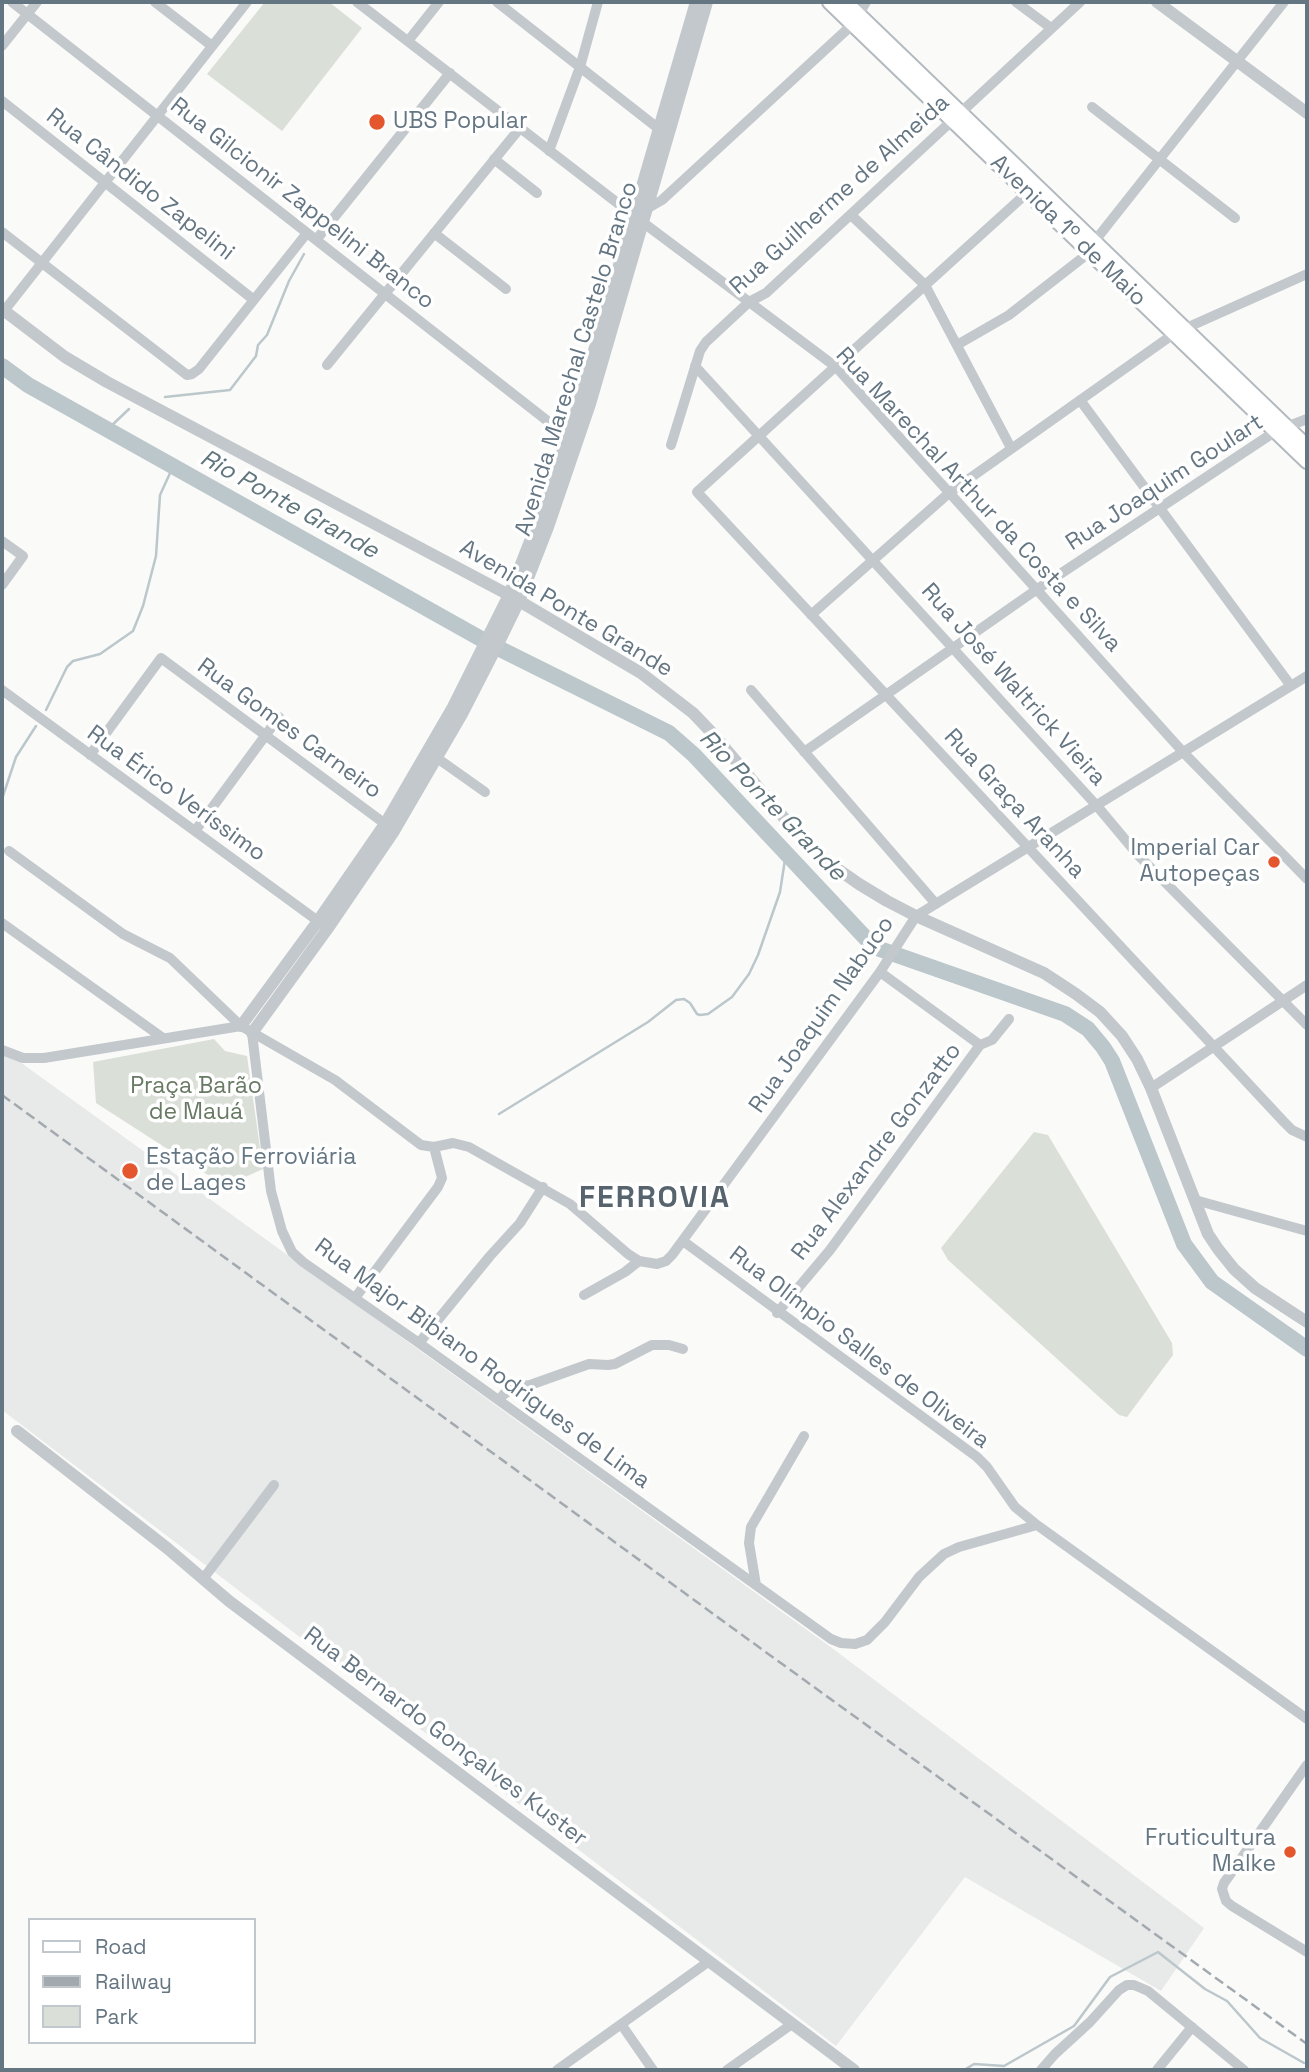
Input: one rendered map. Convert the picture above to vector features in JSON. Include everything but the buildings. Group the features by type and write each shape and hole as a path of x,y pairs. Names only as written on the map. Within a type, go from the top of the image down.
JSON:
{"main road":[{"name":"Avenida 1º de Maio","path":"830,2 859,13"},
{"name":"Avenida 1º de Maio","path":"845,2 859,13 1028,192 1092,247"},
{"name":"Avenida 1º de Maio","path":"957,116 1282,429 1307,447"},
{"name":"Avenida 1º de Maio","path":"1282,429 1307,461"}],"street":[{"name":"Rua Gilcionir Zappelini Branco","path":"12,2 568,437"},
{"path":"2,46 37,2"},
{"path":"155,2 212,46"},
{"path":"3,310 247,2"},
{"name":"Rua Marechal Arthur da Costa e Silva","path":"357,2 836,367 1183,752 1307,879"},
{"path":"408,41 439,2"},
{"path":"497,2 659,129"},
{"path":"550,151 580,67 598,2"},
{"name":"Avenida Marechal Castelo Branco","path":"246,1030 323,925 437,758 548,527 575,448 641,216 659,129 696,2"},
{"name":"Avenida Marechal Castelo Branco","path":"514,598 641,216 707,2"},
{"path":"1016,2 1051,28"},
{"name":"Rua Guilherme de Almeida","path":"671,445 700,351 706,342 749,302 766,293 1080,2"},
{"path":"1157,2 1307,113"},
{"path":"957,345 1009,315 1092,247 1284,2"},
{"path":"641,216 663,200 859,13"},
{"path":"316,240 450,73"},
{"name":"Rua Cândido Zapelini","path":"2,101 254,300"},
{"path":"1091,107 1235,218"},
{"path":"327,365 520,128"},
{"path":"495,159 537,192"},
{"path":"759,436 1028,192"},
{"path":"851,215 925,285 1011,449"},
{"path":"2,232 183,372 192,374 199,369 307,233"},
{"path":"434,233 506,289"},
{"path":"811,615 949,493 1180,331 1307,274"},
{"name":"Avenida Ponte Grande","path":"3,310 65,356 107,382 514,598 641,673 669,693 715,735 796,832 827,861 859,884 916,916 1044,974 1100,1012 1122,1036 1137,1059 1208,1234 1234,1269 1255,1288 1307,1322"},
{"name":"Rua José Waltrick Vieira","path":"695,366 1097,806 1138,855 1307,1025"},
{"path":"1080,400 1291,686"},
{"name":"Rua Joaquim Goulart","path":"804,752 1036,590 1282,429 1307,419"},
{"name":"Rua Graça Aranha","path":"759,436 697,492 1284,1122 1292,1130 1307,1137"},
{"path":"568,437 575,448"},
{"path":"2,541 23,556 2,585"},
{"name":"Avenida Marechal Castelo Branco","path":"390,827 434,742 487,654"},
{"name":"Rua Gomes Carneiro","path":"90,755 161,658 390,827"},
{"name":"Rua Joaquim Nabuco","path":"584,1296 639,1261 657,1264 666,1261 880,972 916,916 1307,676"},
{"name":"Rua Érico Veríssimo","path":"2,690 323,925"},
{"path":"751,690 936,904"},
{"path":"195,831 279,718"},
{"path":"437,758 485,792"},
{"path":"9,851 116,929 170,958 246,1030 335,1080 421,1144 434,1147 461,1144 543,1187 570,1204 639,1261"},
{"path":"2,923 163,1038"},
{"name":"Rua Alexandre Gonzatto","path":"778,1313 830,1250 980,1045 880,972"},
{"path":"1151,1088 1307,985"},
{"path":"980,1045 992,1040 1009,1019"},
{"path":"2,1050 23,1058 44,1058 163,1038 246,1030"},
{"name":"Rua Major Bibiano Rodrigues de Lima","path":"246,1030 271,1191 282,1231 292,1252 831,1639 855,1644 867,1640 885,1622 919,1577 944,1554 1037,1525"},
{"path":"355,1298 438,1187 442,1178 434,1147"},
{"path":"419,1342 520,1223 543,1187"},
{"path":"1195,1200 1307,1231"},
{"name":"Rua Olímpio Salles de Oliveira","path":"683,1241 976,1457 987,1467 1015,1507 1037,1525 1307,1720"},
{"path":"499,1400 519,1386 530,1385 589,1364 615,1364 652,1345 669,1345 682,1349"},
{"name":"Rua Bernardo Gonçalves Kuster","path":"17,1431 167,1548 229,1601 853,2070"},
{"path":"756,1585 749,1543 751,1527 804,1436"},
{"path":"203,1579 274,1485"},
{"path":"1307,1765 1224,1883 1223,1895 1232,1906 1307,1952"},
{"path":"556,2070 708,1962"},
{"path":"1041,2070 1119,1990 1134,1985 1148,1991 1244,2070"},
{"path":"621,2024 653,2070"},
{"path":"727,2070 792,2024"},
{"path":"1157,2070 1192,2027"}],"shaded area":[{"path":"2,1049 832,1648 1204,1928 1161,1991 965,1877 836,2046 2,1410"}],"green space":[{"path":"265,2 329,2 362,28 282,131 207,74"},
{"name":"Praça Barão de Mauá","path":"214,1039 225,1051 247,1056 263,1169 225,1186 96,1103 93,1062"},
{"path":"1034,1132 1048,1135 1172,1343 1173,1355 1127,1417 1119,1415 948,1260 941,1248"}],"waterway":[{"path":"165,397 230,390 256,356 258,345 267,335 289,281 304,254"},
{"name":"Rio Ponte Grande","path":"2,366 28,385 492,645 669,733 694,755 874,947 1065,1014 1088,1029 1112,1061 1184,1244 1212,1282 1307,1349"},
{"path":"108,429 129,409"},
{"path":"46,710 67,667 73,661 100,654 133,631 143,606 156,556 160,495 171,471 170,464"},
{"path":"2,799 16,757 36,726"},
{"path":"499,1114 648,1022 676,1000 684,999 700,1015 708,1014 732,997 749,974 758,955 780,892 786,853"},
{"path":"964,2070 974,2064 1004,2066 1074,2026 1110,1977 1158,1952 1205,1989 1227,2001 1260,2038 1304,2063"}],"railway":[{"path":"2,1095 1307,2044"}],"place":[{"name":"UBS Popular","path":"377,122"},
{"name":"Imperial Car Autopeças","path":"1274,862"},
{"name":"Estação Ferroviária de Lages","path":"130,1171"},
{"name":"Fruticultura Malke","path":"1290,1852"}],"district":[{"name":"FERROVIA","path":"655,1199"}]}
